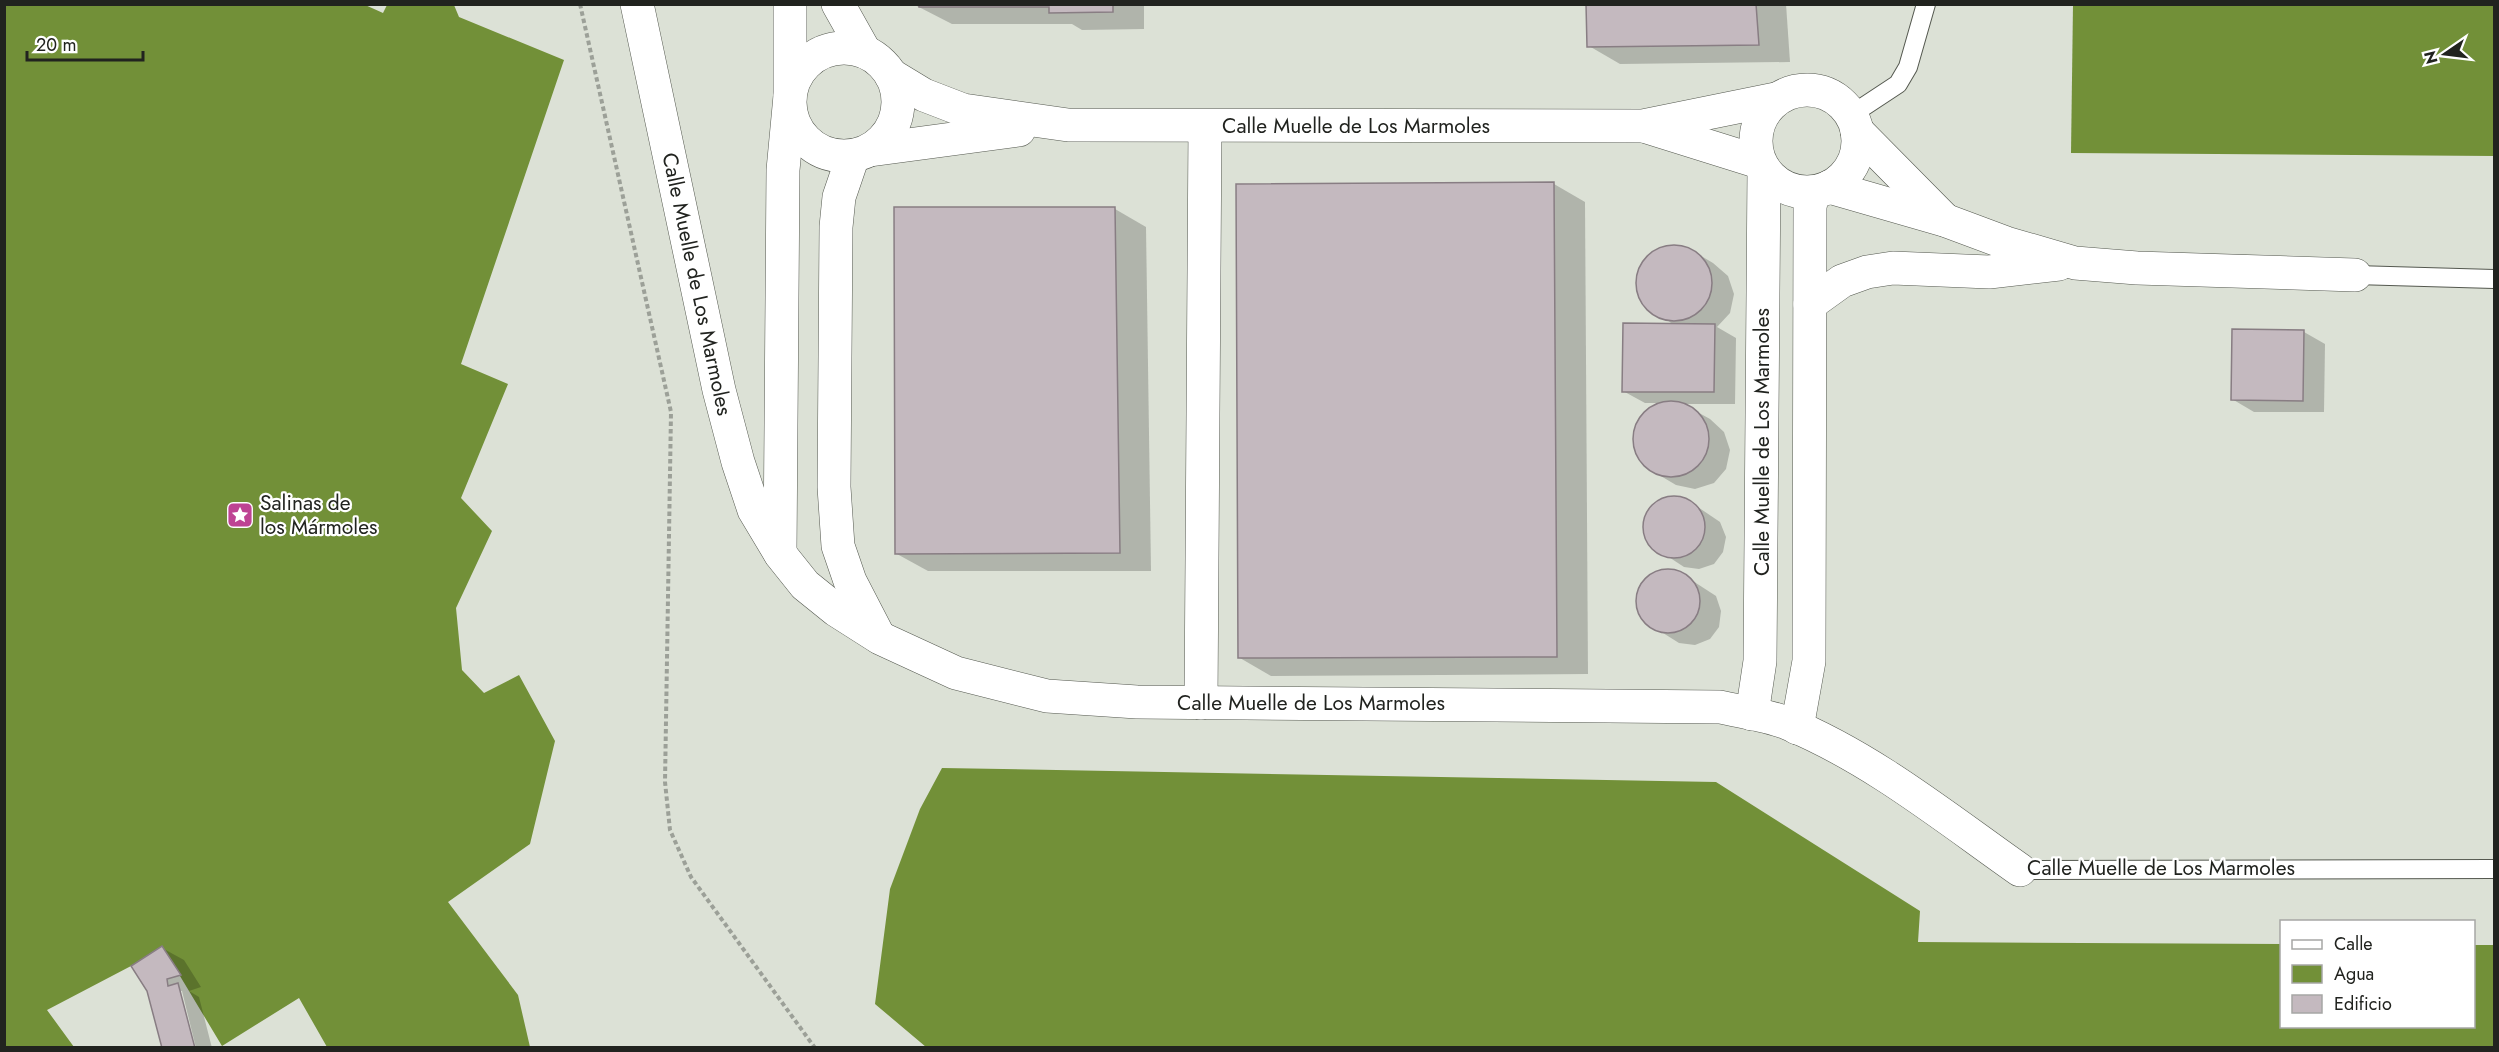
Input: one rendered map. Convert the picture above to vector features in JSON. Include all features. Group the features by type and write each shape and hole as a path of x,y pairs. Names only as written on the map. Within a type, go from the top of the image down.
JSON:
{"street":[{"name":"Calle Muelle de Los Marmoles","path":"637,4 719,390 735,452 754,510 780,555 805,585 880,638 956,673 1047,696 1201,703 1720,707 1797,728 1887,776 2020,870"},
{"path":"790,4 791,113 797,128 807,141 820,151 836,156 1068,125"},
{"path":"838,4 865,52"},
{"path":"780,555 783,170 790,96 803,66 816,56 840,49 865,52 880,62 891,75 924,95 963,111 1068,125"},
{"path":"880,638 850,581 838,546 834,487 836,227 839,197 862,153 884,140 896,117 897,91 891,75"},
{"path":"1947,221 1854,123 1840,102 1826,93 1809,90 1792,92 1776,99 1765,111 1758,127 1755,144 1761,166 1781,186 1796,192 1822,190 1947,221 2006,243 2075,262 2137,268 2355,275"},
{"name":"Calle Muelle de Los Marmoles","path":"1068,125 1642,126 1776,99"},
{"path":"1797,728 1809,661 1810,207 1822,190 1843,178 1853,164 1857,149 1854,123"},
{"path":"1201,703 1205,126"},
{"name":"Calle Muelle de Los Marmoles","path":"1642,126 1761,166 1760,661 1752,714"},
{"path":"1810,304 1842,281 1867,272 1893,268 1989,272 2075,262"}],"lane":[{"path":"1854,123 1898,84 1908,68 1926,4"},
{"path":"2355,275 2494,279"},
{"name":"Calle Muelle de Los Marmoles","path":"2020,870 2494,869"}],"path":[{"path":"580,4 671,412 665,782 670,830 692,877 815,1047"}],"water":[{"name":"Salinas de los Mármoles","path":"363,4 383,13 387,5 454,5 459,17 564,60 461,364 508,384 461,498 492,531 456,608 462,670 484,693 519,675 555,741 530,844 448,902 518,995 530,1047 327,1047 299,998 222,1046 162,946 131,966 47,1010 74,1047 5,1048 5,5"},
{"path":"2073,5 2494,5 2494,156 2071,153"},
{"path":"942,768 1716,782 1920,911 1918,942 2280,944 2280,1028 2475,1028 2475,945 2494,945 2494,1047 926,1047 875,1004 890,889 920,809"}],"building":[{"path":"919,4 1113,4 1113,12 1049,13 1049,7 919,7"},
{"path":"1586,4 1756,4 1759,45 1587,47"},
{"path":"1554,182 1557,657 1238,658 1236,184"},
{"path":"894,207 1115,207 1120,553 895,554"},
{"path":"1674,245 1688,248 1701,256 1709,269 1712,283 1709,297 1701,310 1688,318 1674,321 1660,318 1647,310 1639,297 1636,283 1639,269 1647,256 1660,248"},
{"path":"1623,323 1715,324 1714,392 1622,392"},
{"path":"2232,329 2304,330 2303,401 2231,400"},
{"path":"1671,401 1685,404 1698,412 1706,425 1709,439 1706,453 1698,466 1685,474 1671,477 1657,474 1644,466 1636,453 1633,439 1636,425 1644,412 1657,404"},
{"path":"1674,496 1696,505 1705,527 1696,549 1674,558 1652,549 1643,527 1652,505"},
{"path":"1668,569 1686,575 1694,583 1700,601 1694,619 1686,627 1668,633 1650,627 1642,619 1636,601 1642,583 1650,575"},
{"path":"162,946 181,975 167,979 168,986 178,983 195,1048 162,1048 147,991 131,966"}],"place":[{"name":"Salinas de los Mármoles","path":"240,515"}]}
